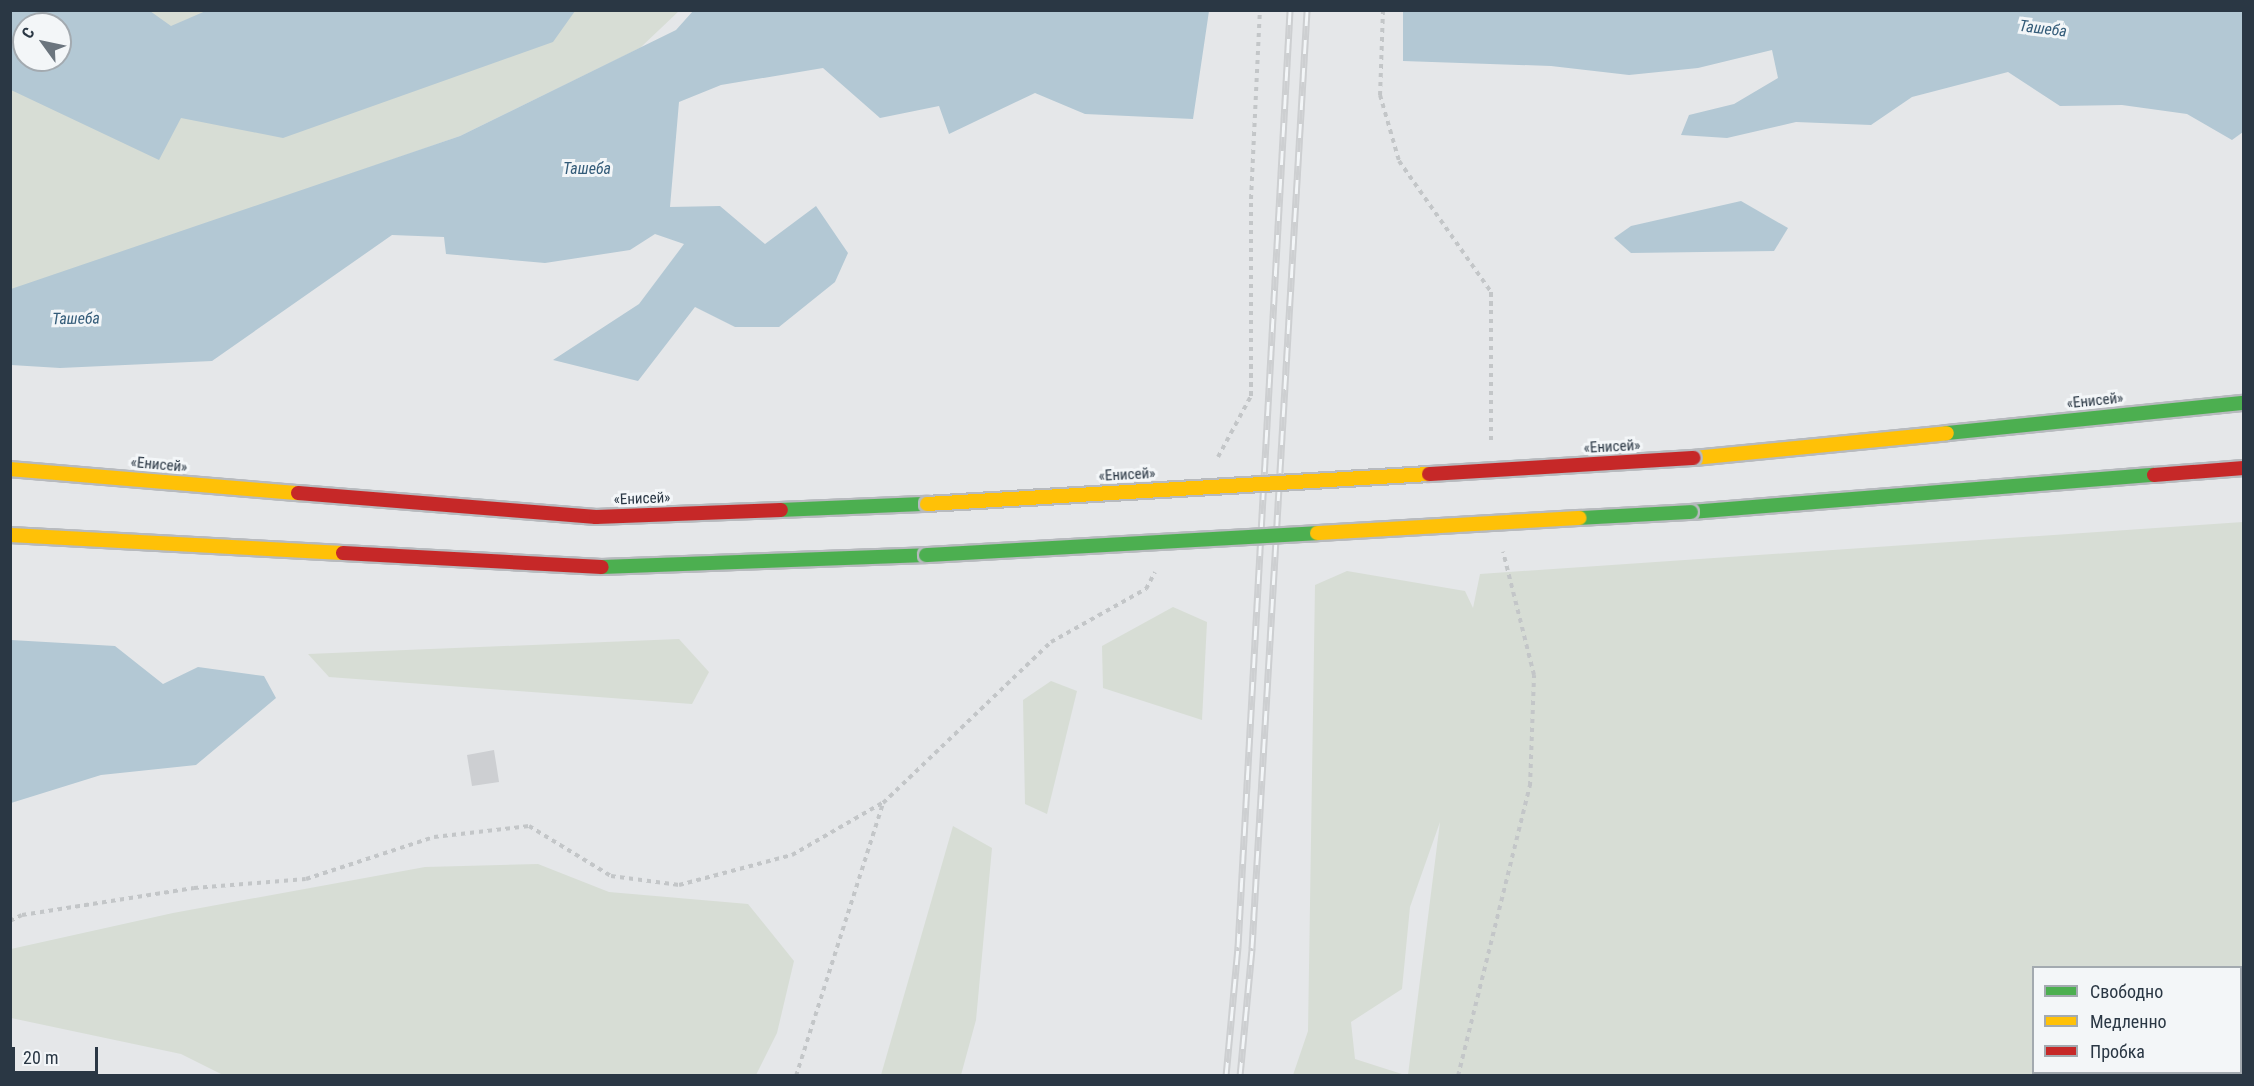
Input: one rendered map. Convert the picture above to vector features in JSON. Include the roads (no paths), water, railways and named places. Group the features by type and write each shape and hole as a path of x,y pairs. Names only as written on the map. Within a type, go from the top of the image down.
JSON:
{"highway":[{"name":"«Енисей»","path":"10,469 596,517 927,504 1694,458 2244,402"},
{"path":"10,535 589,567 926,555 1691,512 2244,468"}],"water":[{"path":"208,10 575,10 553,42 283,138 181,118 159,160 11,90 11,11 150,11 171,26"},
{"name":"Ташеба","path":"693,11 1209,11 1193,119 1085,114 1035,93 949,134 939,106 880,118 823,68 721,85 679,102 670,207 720,206 765,244 816,206 848,253 835,282 779,327 735,327 695,307 638,381 553,360 639,304 684,244 655,234 630,250 545,263 446,254 444,237 392,235 212,361 60,368 11,365 11,289 460,136 676,30"},
{"name":"Ташеба","path":"1403,11 2243,11 2243,132 2232,140 2187,114 2122,105 2060,106 2008,72 1912,97 1871,125 1796,122 1727,138 1681,135 1689,115 1734,104 1778,78 1772,50 1698,68 1629,75 1551,66 1403,61"},
{"path":"1741,201 1788,228 1774,251 1631,253 1614,238 1631,226"},
{"path":"11,640 115,646 163,684 198,667 264,676 276,698 196,765 101,775 11,803"}],"railway":[{"path":"1226,1076 1238,947 1290,10"},
{"path":"1240,1076 1252,948 1307,10"}]}
